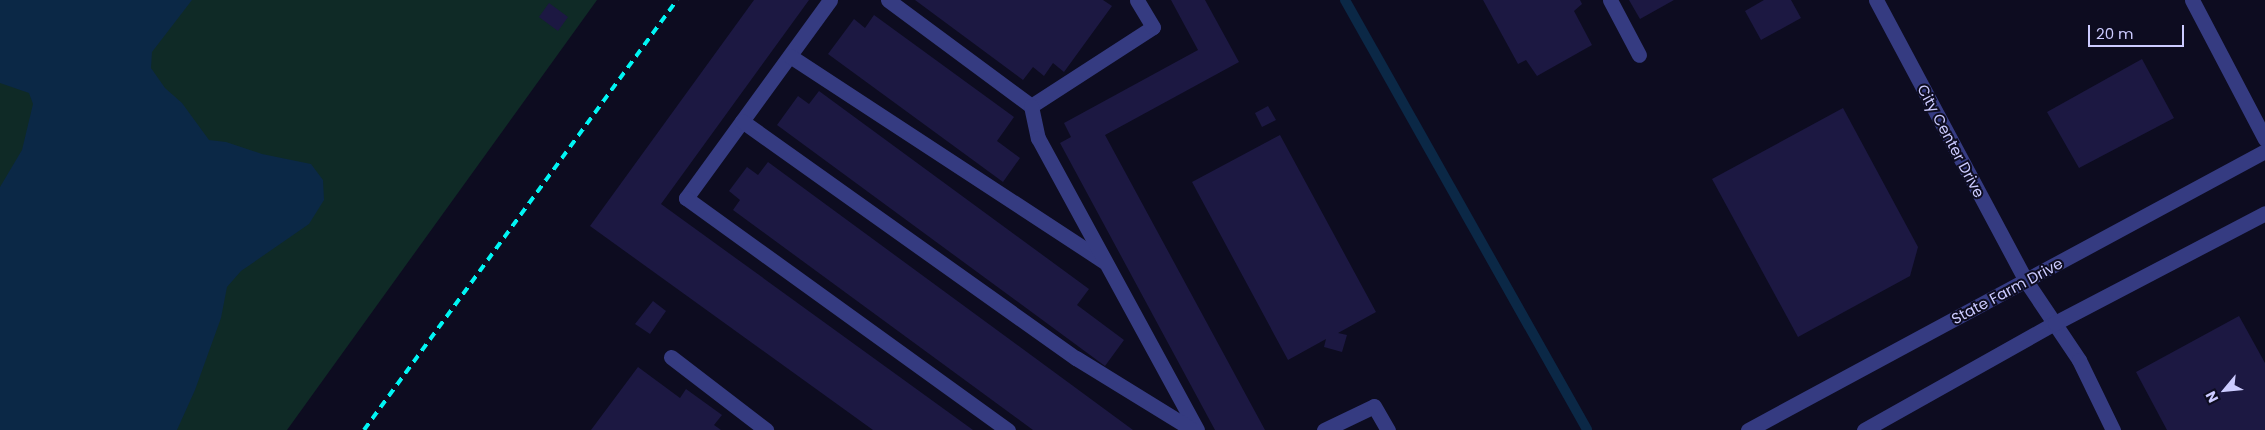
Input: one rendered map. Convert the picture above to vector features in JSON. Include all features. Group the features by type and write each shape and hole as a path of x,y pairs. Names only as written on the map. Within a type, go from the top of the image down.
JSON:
{"street":[{"path":"830,0 686,198 1008,430"},
{"path":"888,0 1031,106 1038,138 1195,430"},
{"path":"1031,106 1153,27 1136,0"},
{"path":"1610,0 1639,55"},
{"name":"City Center Drive","path":"1876,0 2026,281 2079,360 2113,430"},
{"path":"2192,0 2265,139"},
{"path":"790,56 1105,262"},
{"path":"742,121 1076,358 1195,430"},
{"name":"State Farm Drive","path":"1748,430 2265,151"},
{"path":"1864,430 2055,323 2265,213"},
{"path":"671,357 766,430"},
{"path":"1324,430 1374,406 1388,430"}],"green space":[{"path":"0,0 597,0 287,430 0,430"}],"water":[{"path":"0,0 192,0 152,52 151,68 165,88 182,103 209,140 226,142 262,154 311,164 323,180 324,200 309,224 241,271 227,287 221,318 195,390 177,430 0,430 0,187 22,150 33,104 29,93 0,83"}],"building":[{"path":"754,0 809,0 661,204 973,430 873,430 590,226"},
{"path":"915,0 1103,0 1112,6 1064,72 1053,63 1044,76 1033,67 1023,80"},
{"path":"1171,0 1205,0 1239,62 1105,135 1265,430 1215,430 1060,143 1071,137 1064,123 1198,50"},
{"path":"1483,0 1580,0 1582,4 1574,11 1592,45 1537,76 1526,60 1518,64"},
{"path":"1629,0 1674,0 1640,19"},
{"path":"1764,0 1791,0 1801,18 1761,40 1745,11"},
{"path":"549,3 568,17 558,31 539,17"},
{"path":"874,15 1014,117 997,141 1020,158 1003,182 828,54 854,19 865,28"},
{"path":"2142,59 2174,118 2079,168 2047,112"},
{"path":"819,91 1089,289 1077,305 1124,340 1105,366 777,125 798,96 809,104"},
{"path":"1268,106 1276,120 1262,127 1255,113"},
{"path":"1843,108 1918,247 1910,276 1798,337 1712,179"},
{"path":"1280,135 1376,312 1338,333 1347,335 1342,352 1324,347 1326,339 1288,360 1192,182"},
{"path":"768,162 1133,430 1033,430 733,210 740,200 729,191 747,167 758,175"},
{"path":"653,301 666,311 650,334 635,324"},
{"path":"2239,316 2265,363 2265,430 2167,430 2136,372"},
{"path":"638,367 680,398 686,389 722,415 714,425 721,430 591,430"}],"waterway":[{"path":"1345,0 1587,430"}],"railway":[{"path":"364,430 677,0"}]}
